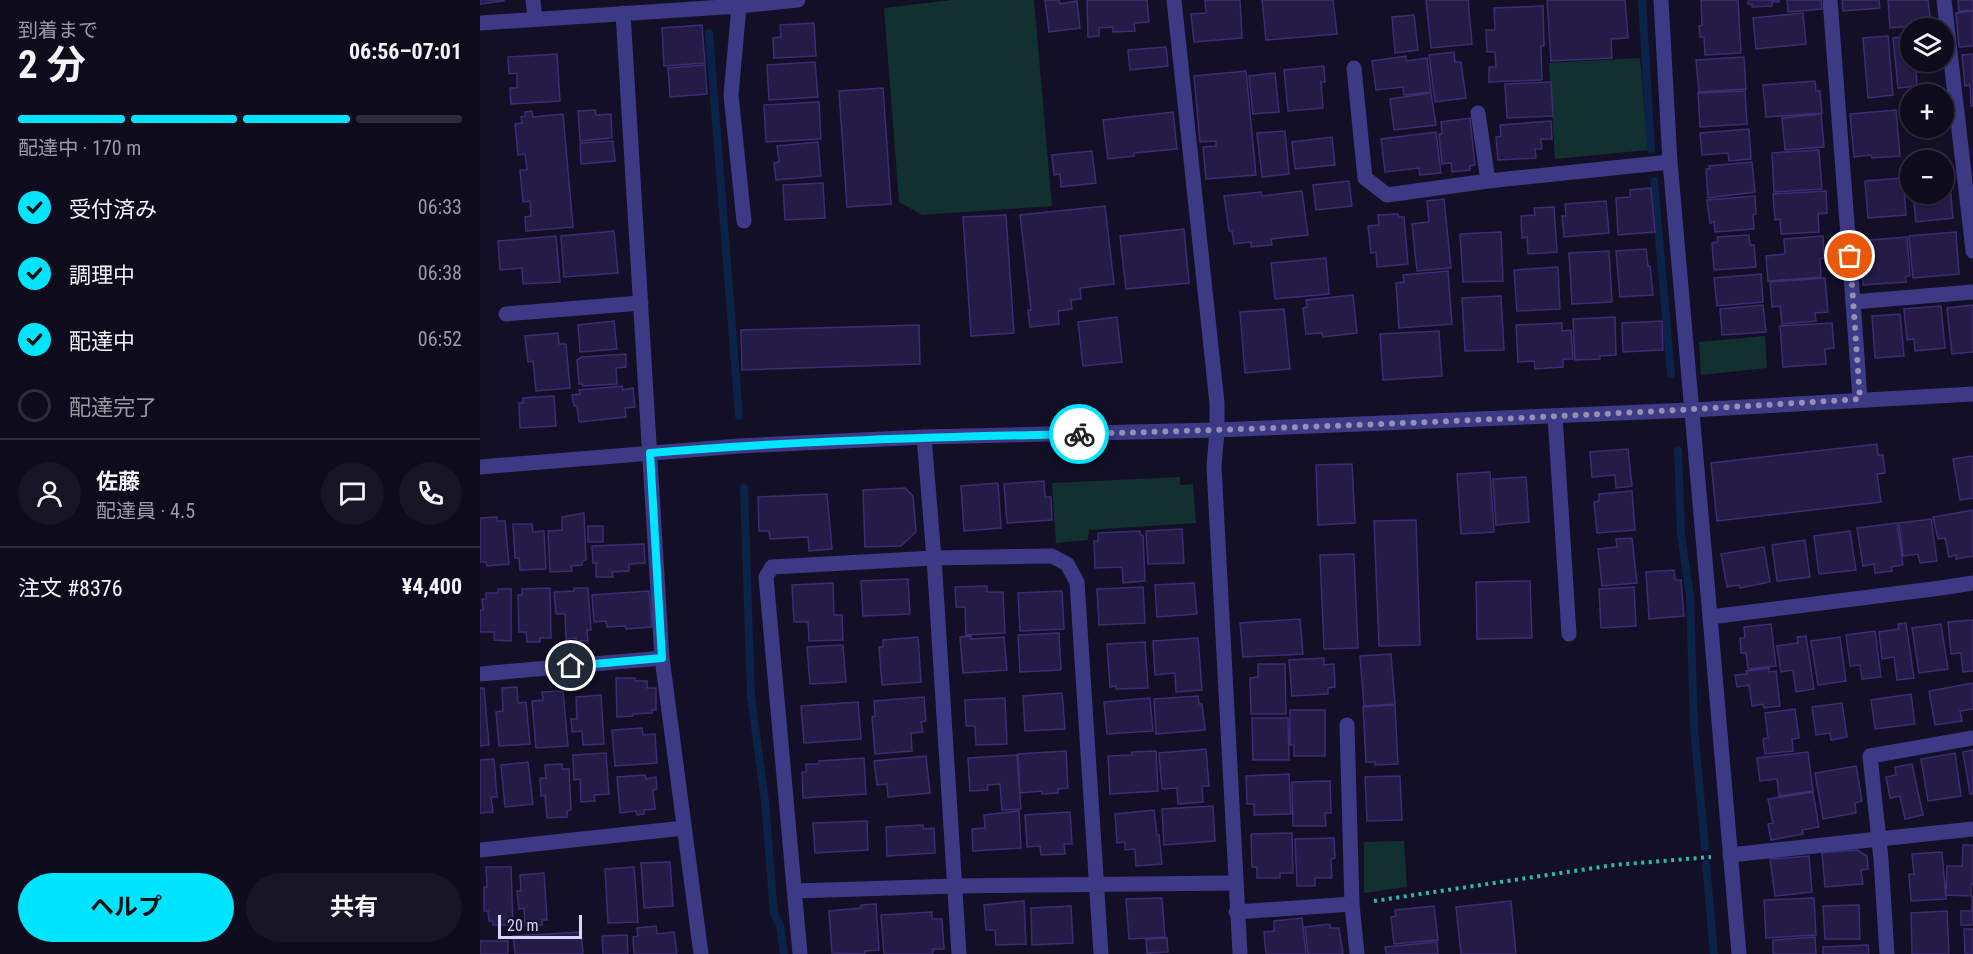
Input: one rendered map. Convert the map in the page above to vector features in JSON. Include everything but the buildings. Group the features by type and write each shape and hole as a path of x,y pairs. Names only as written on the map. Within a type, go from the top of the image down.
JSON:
{"street":[{"path":"533,0 535,19"},
{"path":"480,22 739,6 798,0"},
{"path":"1174,0 1217,403 1214,467 1240,954"},
{"path":"1660,0 1670,162 1739,954"},
{"path":"1830,0 1860,399"},
{"path":"1944,0 1973,250"},
{"path":"739,6 731,95 744,222"},
{"path":"623,13 662,658 701,954"},
{"path":"1354,69 1365,178 1387,195 1488,181 1670,162"},
{"path":"1478,113 1488,181"},
{"path":"1853,302 1973,292"},
{"path":"506,314 641,303"},
{"path":"480,467 739,446 924,437 1217,430 1555,416 1973,394"},
{"path":"1555,416 1569,634"},
{"path":"924,437 934,558 959,954"},
{"path":"800,954 766,577 772,567 934,558 1052,556 1067,564 1077,582 1101,954"},
{"path":"1710,617 1973,583"},
{"path":"480,674 662,658"},
{"path":"1347,725 1352,904 1357,954"},
{"path":"1887,954 1870,756 1973,738"},
{"path":"480,850 684,828"},
{"path":"1730,855 1973,829"},
{"path":"794,891 955,886 1235,883"},
{"path":"1236,912 1352,904"}],"path":[{"path":"1352,904 1614,865 1730,855"}],"green space":[{"path":"952,0 1034,0 1052,206 922,215 899,202 884,8"},
{"path":"1640,58 1648,150 1555,159 1549,63"},
{"path":"1765,336 1767,368 1701,375 1699,342"},
{"path":"1180,477 1180,485 1193,484 1196,523 1089,530 1088,540 1056,543 1052,483"},
{"path":"1404,841 1407,887 1364,893 1364,842"}],"waterway":[{"path":"1642,0 1651,149"},
{"path":"709,33 739,416"},
{"path":"1654,181 1671,374"},
{"path":"1678,450 1681,535 1690,596 1694,728 1705,847"},
{"path":"744,488 751,697 765,801 774,914 780,925 784,954"},
{"path":"1706,864 1714,954"}],"way so far":[{"path":"1079,434 1659,412 1860,399 1850,256"}],"route":[{"path":"571,666 662,658 650,453 924,437 1079,434"}]}
